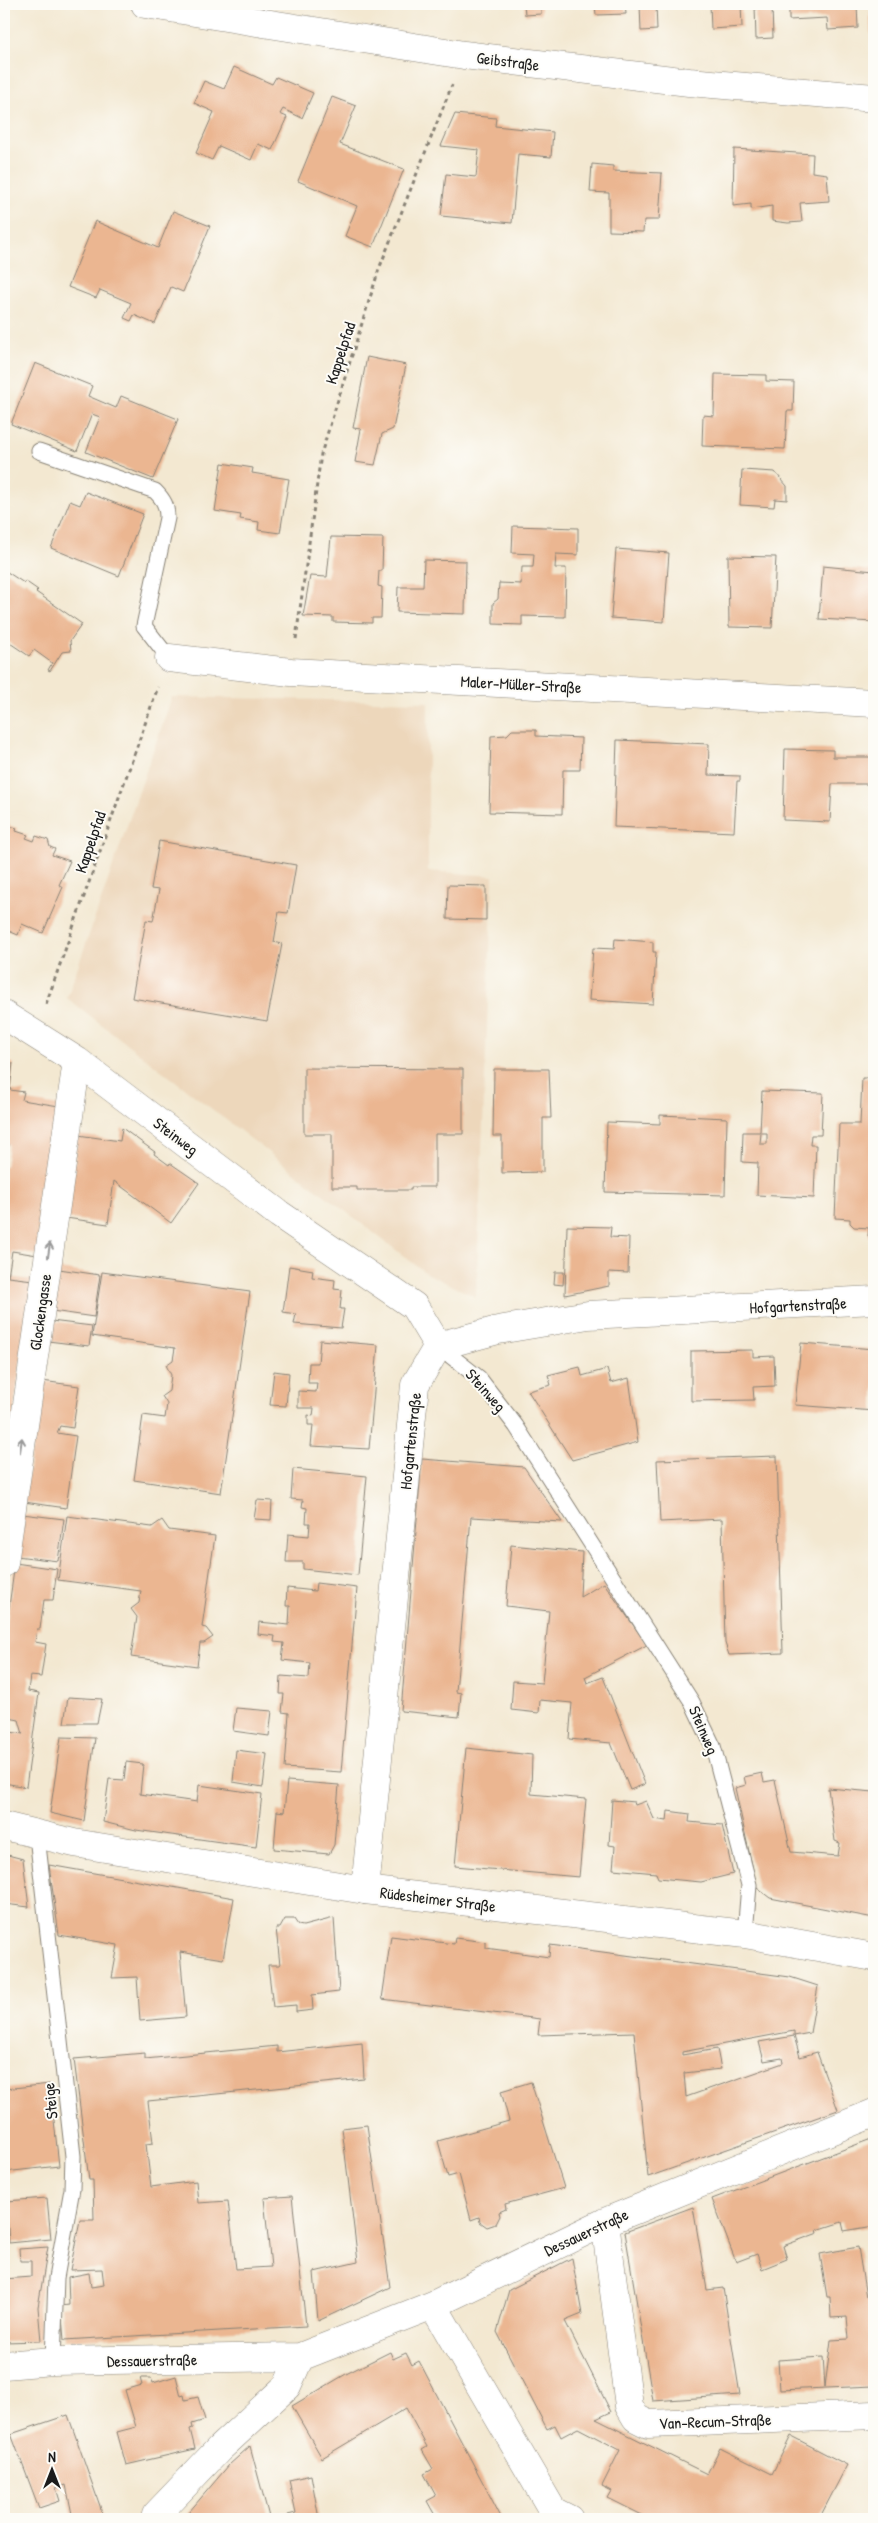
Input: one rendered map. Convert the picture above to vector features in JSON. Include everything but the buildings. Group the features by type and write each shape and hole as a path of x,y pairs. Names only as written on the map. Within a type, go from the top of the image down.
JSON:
{"street":[{"name":"Geibstraße","path":"145,4 464,55 689,82 874,98"},
{"name":"Maler-Müller-Straße","path":"169,658 291,672 874,703"},
{"name":"Steinweg","path":"4,1014 76,1061 279,1214 414,1306 438,1346"},
{"name":"Glockengasse","path":"4,1563 76,1061"},
{"name":"Hofgartenstraße","path":"365,1890 415,1384 438,1346 498,1330 588,1315 874,1300"},
{"name":"Rüdesheimer Straße","path":"4,1826 37,1836 365,1890 745,1934 874,1956"},
{"name":"Dessauerstraße","path":"4,2365 53,2361 300,2357 433,2305 605,2222 874,2113"},
{"name":"Van-Recum-Straße","path":"605,2222 629,2406 636,2418 648,2424 874,2415"},
{"path":"433,2305 553,2511 569,2519"},
{"path":"155,2519 156,2515 219,2449 287,2386 300,2357"}],"lane":[{"path":"39,451 155,491 163,499 167,507 167,518 144,626 169,658"},
{"name":"Steinweg","path":"438,1346 479,1378 516,1426 692,1702 713,1746 749,1885 745,1934"},
{"name":"Steige","path":"37,1836 73,2156 72,2189 56,2278 53,2361"}],"path":[{"name":"Kappelpfad","path":"291,672 321,454 379,269 464,55"},
{"name":"Kappelpfad","path":"35,1035 169,658"}],"shaded area":[{"path":"172,697 428,702 428,871 493,876 476,1297 426,1273 67,998"}]}
